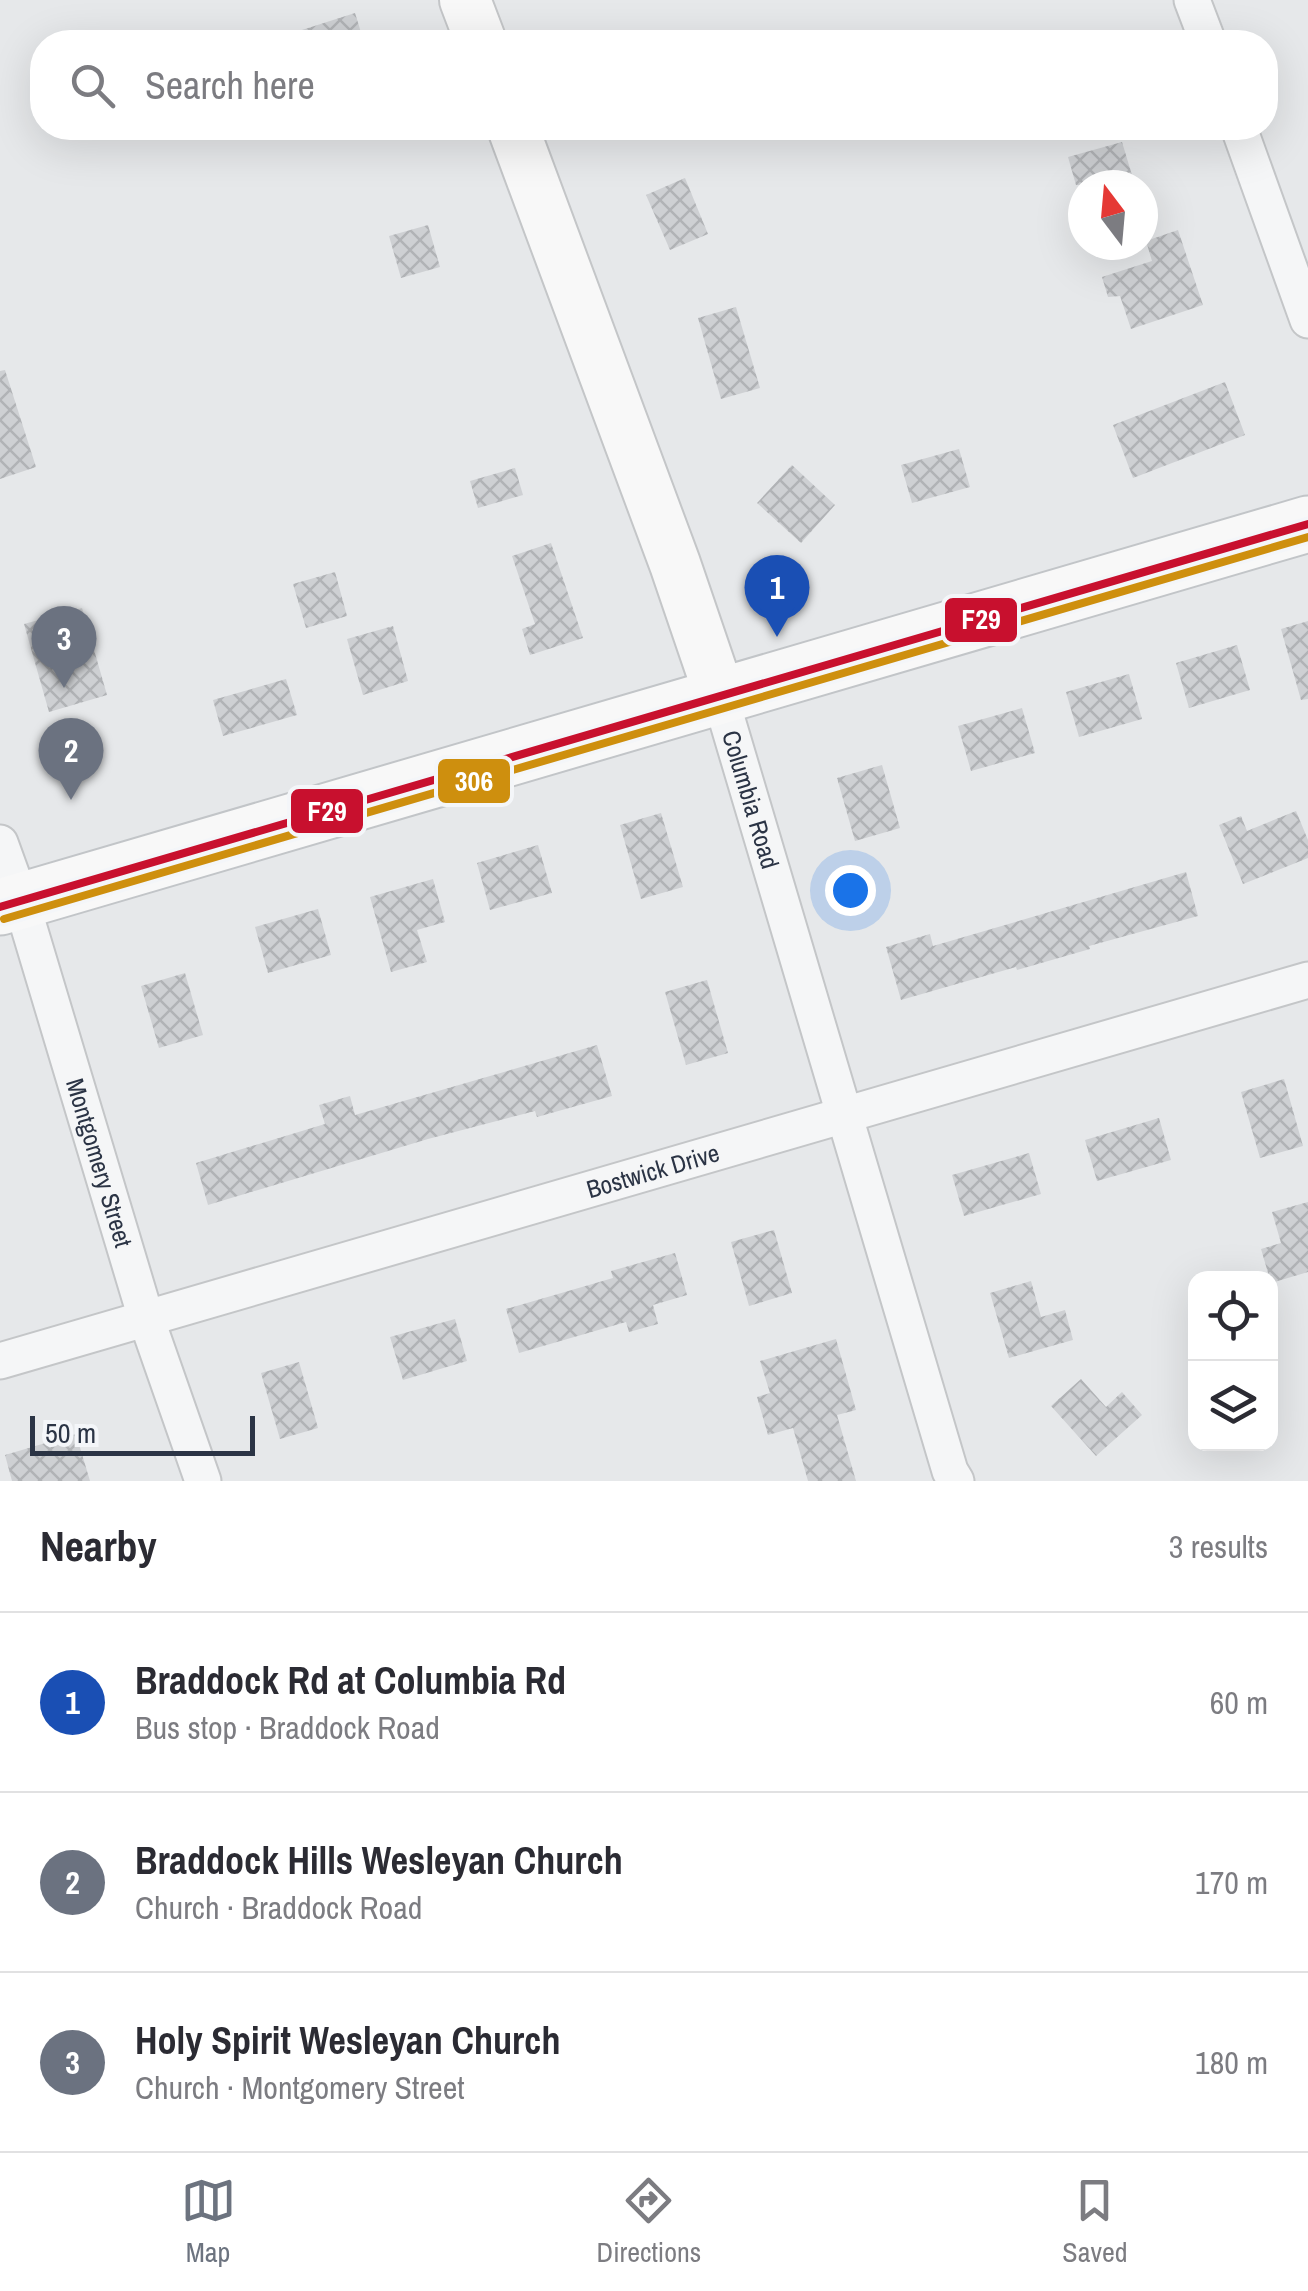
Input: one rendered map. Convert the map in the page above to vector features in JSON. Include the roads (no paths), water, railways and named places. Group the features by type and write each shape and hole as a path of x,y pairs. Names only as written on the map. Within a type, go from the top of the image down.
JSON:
{"main road":[{"path":"10,904 1308,524"}],"street":[{"path":"466,0 477,30"},
{"path":"1192,0 1203,30"},
{"name":"Columbia Road","path":"517,140 676,564 720,696 956,1481"},
{"path":"1243,140 1308,320"},
{"name":"Montgomery Street","path":"0,843 10,904 203,1481"},
{"name":"Bostwick Drive","path":"0,1361 1308,980"}],"place":[{"name":"Braddock Rd at Columbia Rd","path":"777,637"},
{"name":"Holy Spirit Wesleyan Church","path":"64,688"},
{"name":"Braddock Hills Wesleyan Church","path":"71,800"}]}
